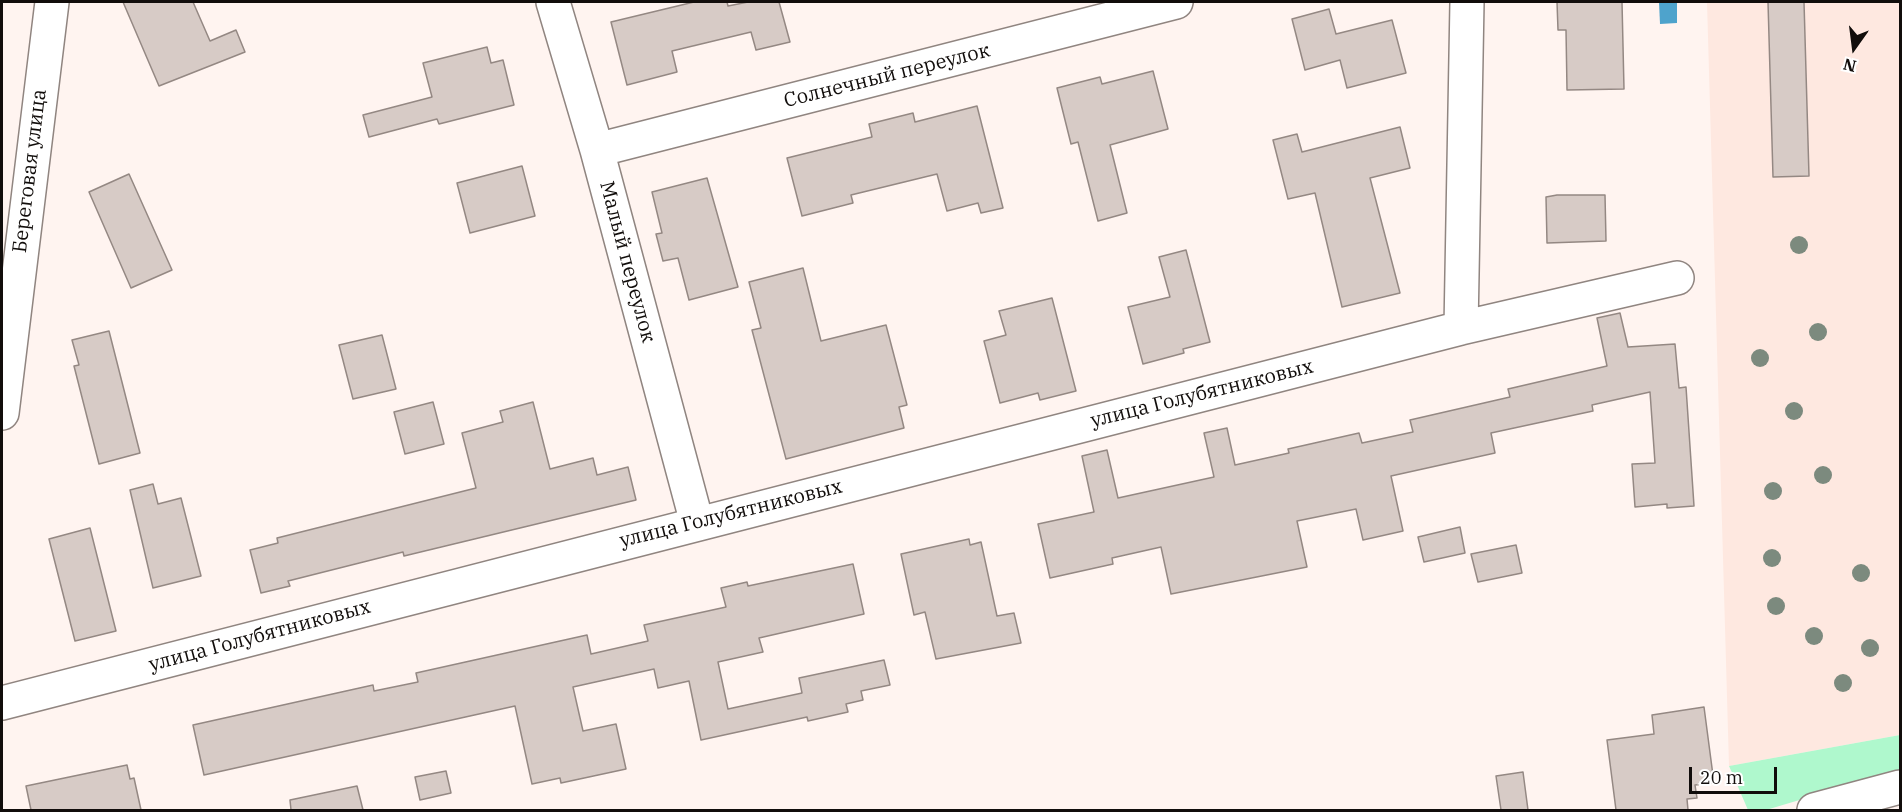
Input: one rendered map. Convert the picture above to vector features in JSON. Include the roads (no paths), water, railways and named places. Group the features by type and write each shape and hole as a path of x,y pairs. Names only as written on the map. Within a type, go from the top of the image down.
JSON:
{"street":[{"name":"Береговая улица","path":"2,413 52,2"},
{"name":"Малый переулок","path":"553,2 597,150 696,523"},
{"name":"Солнечный переулок","path":"597,150 1176,2"},
{"path":"1461,328 1467,2"},
{"name":"улица Голубятниковых","path":"2,703 1461,328 1677,278"},
{"path":"1814,810 1900,787"}],"water":[{"path":"1659,2 1677,2 1677,23 1660,24"}]}
